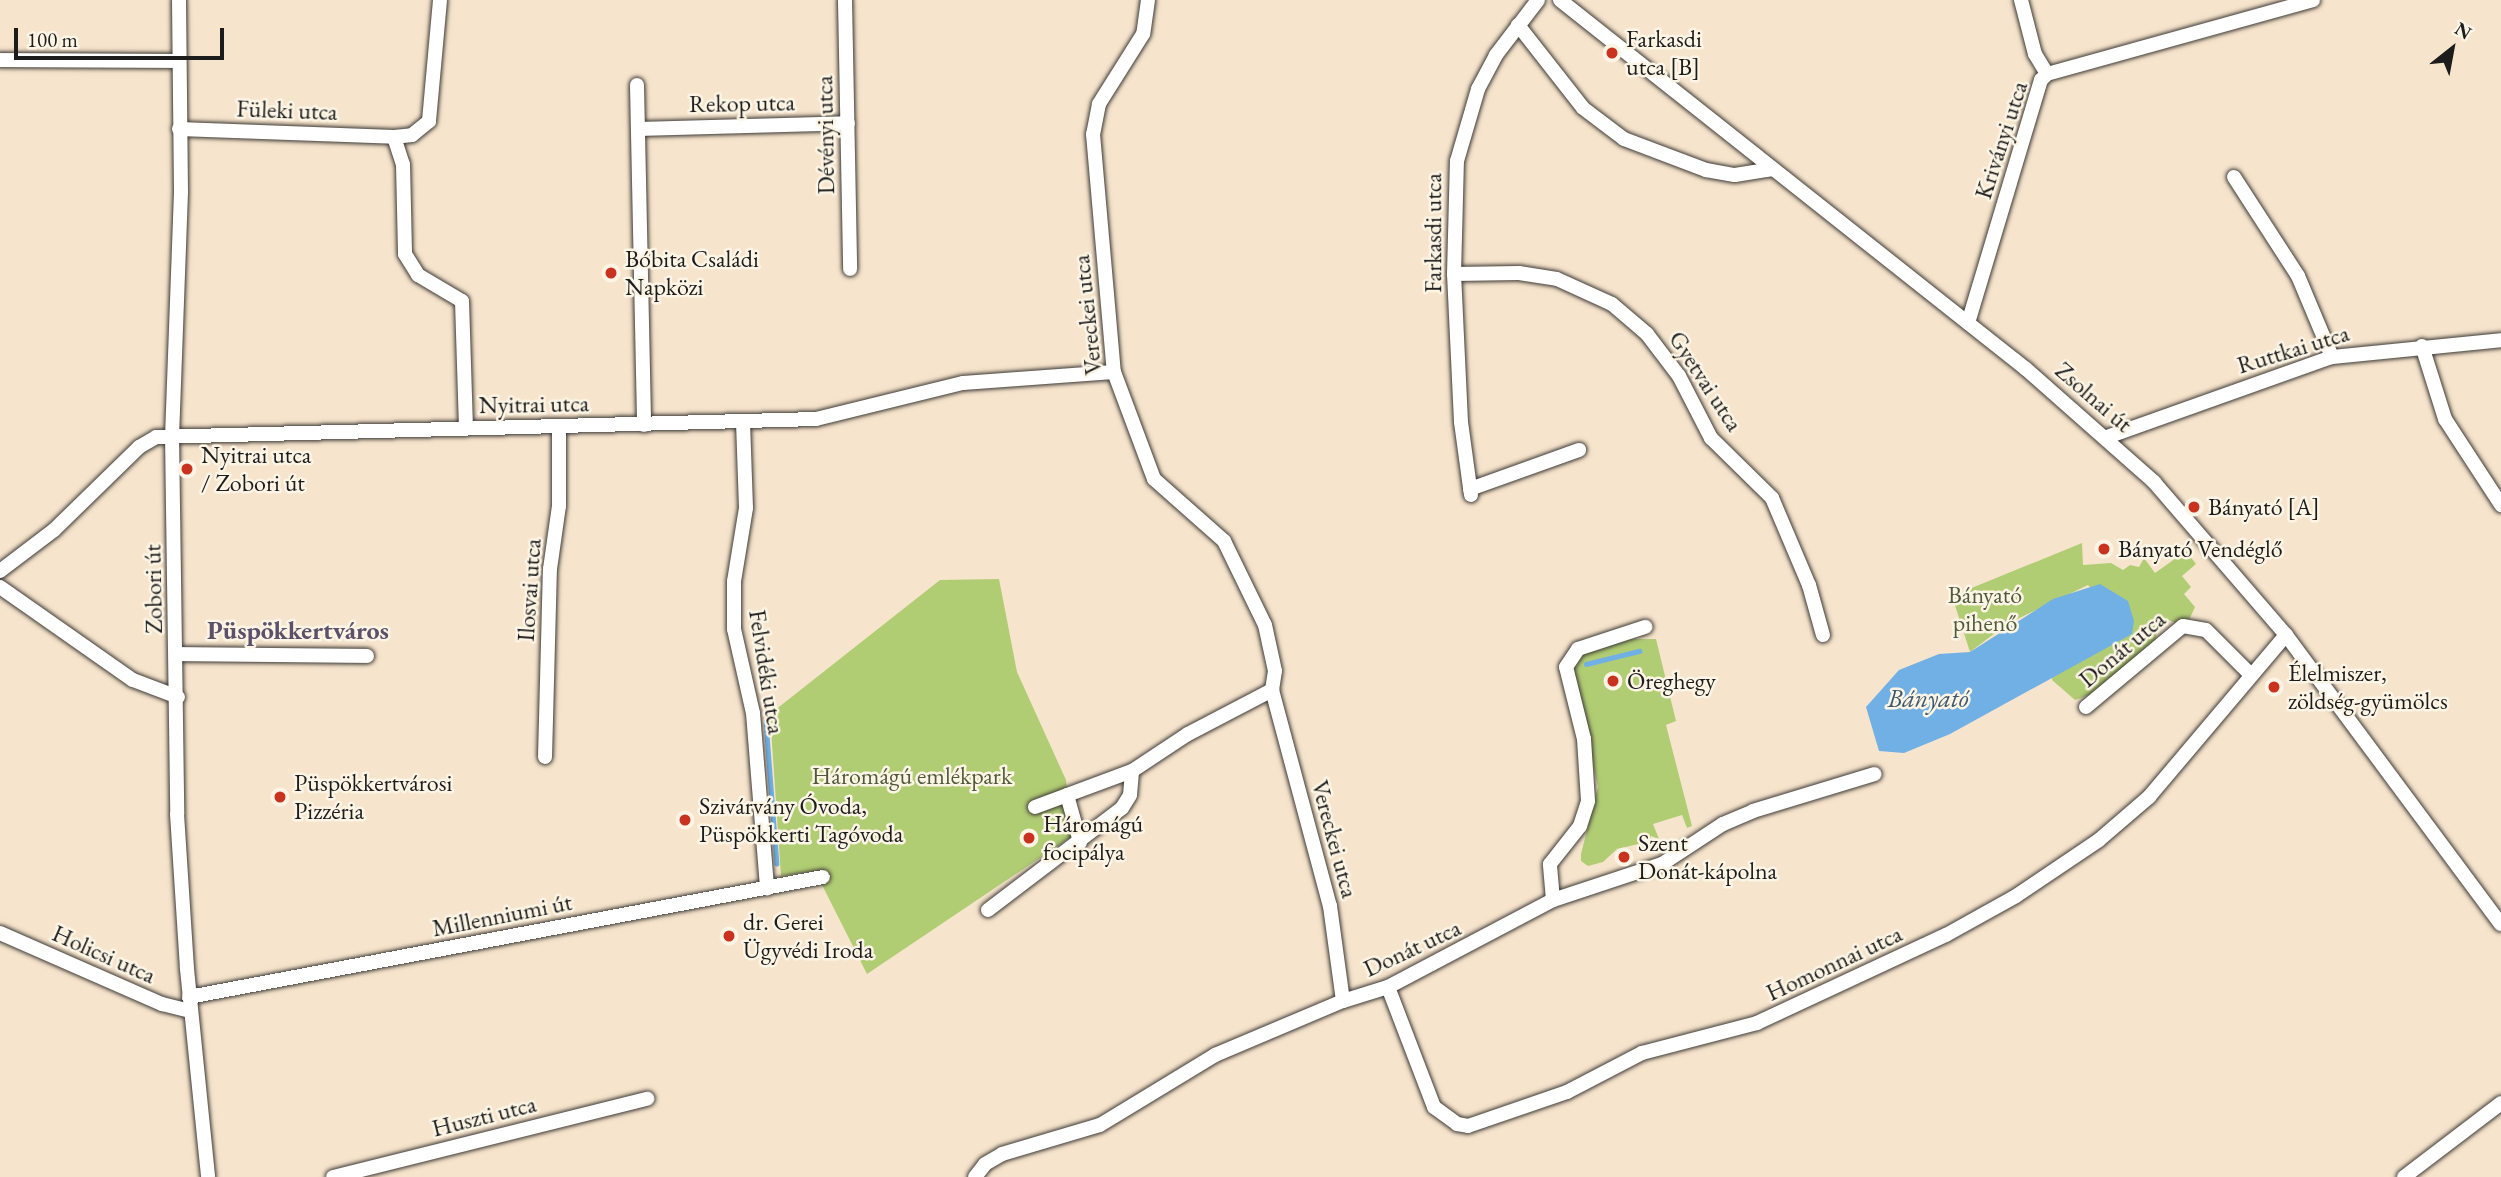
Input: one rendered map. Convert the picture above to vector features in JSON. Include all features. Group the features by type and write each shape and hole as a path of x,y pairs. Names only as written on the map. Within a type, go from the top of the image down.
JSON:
{"street":[{"name":"Zobori út","path":"179,0 173,435 178,827 190,1004 208,1177"},
{"name":"Füleki utca","path":"179,129 394,137 412,135 429,121 440,0"},
{"name":"Dévényi utca","path":"845,0 850,269"},
{"name":"Vereckei utca","path":"1149,0 1143,34 1107,88 1094,127 1114,372 1154,479 1215,529 1260,611 1275,671 1272,690 1330,906 1343,1001"},
{"name":"Farkasdi utca","path":"1538,0 1518,24 1478,89 1461,135 1454,186 1454,274 1461,422 1471,492 1579,450"},
{"name":"Zsolnai út","path":"1560,0 1968,323 2107,437 2193,523 2286,635 2501,924"},
{"path":"2021,0 2035,54 2047,74"},
{"name":"Kriványi utca","path":"1968,323 2041,80 2047,74 2272,6 2313,0"},
{"path":"1518,24 1583,108 1624,139 1706,170 1735,174 1772,169"},
{"path":"0,60 177,61"},
{"path":"637,85 643,425"},
{"name":"Rekop utca","path":"638,129 848,123"},
{"path":"394,137 403,164 405,254 418,275 462,301 466,427"},
{"path":"2234,177 2298,276 2332,357"},
{"name":"Gyetvai utca","path":"1454,274 1518,273 1558,279 1612,304 1647,334 1679,376 1711,438 1772,498 1809,584 1823,635"},
{"name":"Ruttkai utca","path":"2107,437 2332,357 2422,345 2501,340"},
{"path":"2422,345 2445,419 2501,505"},
{"name":"Nyitrai utca","path":"0,571 54,530 139,447 156,436 816,419 963,383 1114,372"},
{"name":"Felvidéki utca","path":"743,422 746,508 734,581 734,629 753,713 766,888"},
{"name":"Ilosvai utca","path":"545,757 550,569 559,506 559,426"},
{"path":"0,587 122,673 177,696"},
{"name":"Donát utca","path":"2087,708 2183,626 2206,630 2251,675"},
{"path":"1553,900 1550,864 1580,826 1588,801 1584,739 1566,667 1578,649 1645,627"},
{"name":"Homonnai utca","path":"1388,987 1434,1107 1444,1117 1468,1126 1520,1111 1642,1053 1783,1012 1946,935 2016,896 2099,840 2149,797 2286,635"},
{"path":"177,654 367,656"},
{"path":"1035,807 1132,771 1188,734 1272,690"},
{"path":"988,910 1122,808 1130,795 1132,771"},
{"name":"Donát utca","path":"975,1177 985,1164 1002,1154 1100,1125 1195,1065 1343,1001 1388,987 1553,900 1662,864 1723,824 1753,811 1875,774"},
{"path":"1067,795 1080,842"},
{"name":"Millenniumi út","path":"190,1004 822,877"},
{"name":"Holicsi utca","path":"0,933 163,1004 190,1004"},
{"name":"Huszti utca","path":"333,1177 646,1099"},
{"path":"2404,1177 2501,1103"}],"green space":[{"name":"Bányató pihenő","path":"2082,543 2083,565 2111,563 2123,570 2130,565 2139,567 2144,558 2155,573 2186,551 2196,564 2182,576 2191,587 2184,594 2195,607 2189,620 2180,625 2160,616 2155,642 2100,691 2075,700 2052,680 2053,673 2131,634 2088,585 2007,624 1970,652 1952,596"},
{"name":"Háromágú emlékpark","path":"999,579 1017,672 1066,780 1071,837 867,974 815,871 781,876 770,714 940,580"},
{"path":"1628,639 1656,639 1676,721 1666,725 1692,826 1687,828 1682,815 1653,824 1659,839 1651,836 1651,841 1617,849 1603,862 1588,866 1581,861 1581,854 1598,787 1572,671 1584,654"}],"water":[{"name":"Bányató","path":"2100,584 2128,601 2134,621 2132,634 1950,734 1904,753 1879,751 1866,707 1899,670 1939,654 1970,652 2053,599"}],"waterway":[{"path":"1586,664 1639,651"},
{"path":"766,722 777,864"}],"place":[{"name":"Farkasdi utca [B]","path":"1612,53"},
{"name":"Bóbita Családi Napközi","path":"611,273"},
{"name":"Nyitrai utca / Zobori út","path":"187,469"},
{"name":"Bányató [A]","path":"2194,507"},
{"name":"Bányató Vendéglő","path":"2104,549"},
{"name":"Öreghegy","path":"1613,681"},
{"name":"Élelmiszer, zöldség-gyümölcs","path":"2274,687"},
{"name":"Püspökkertvárosi Pizzéria","path":"280,797"},
{"name":"Szivárvány Óvoda, Püspökkerti Tagóvoda","path":"685,820"},
{"name":"Háromágú focipálya","path":"1029,838"},
{"name":"Szent Donát-kápolna","path":"1624,857"},
{"name":"dr. Gerei Ügyvédi Iroda","path":"729,936"}],"district":[{"name":"Püspökkertváros","path":"298,631"}]}
